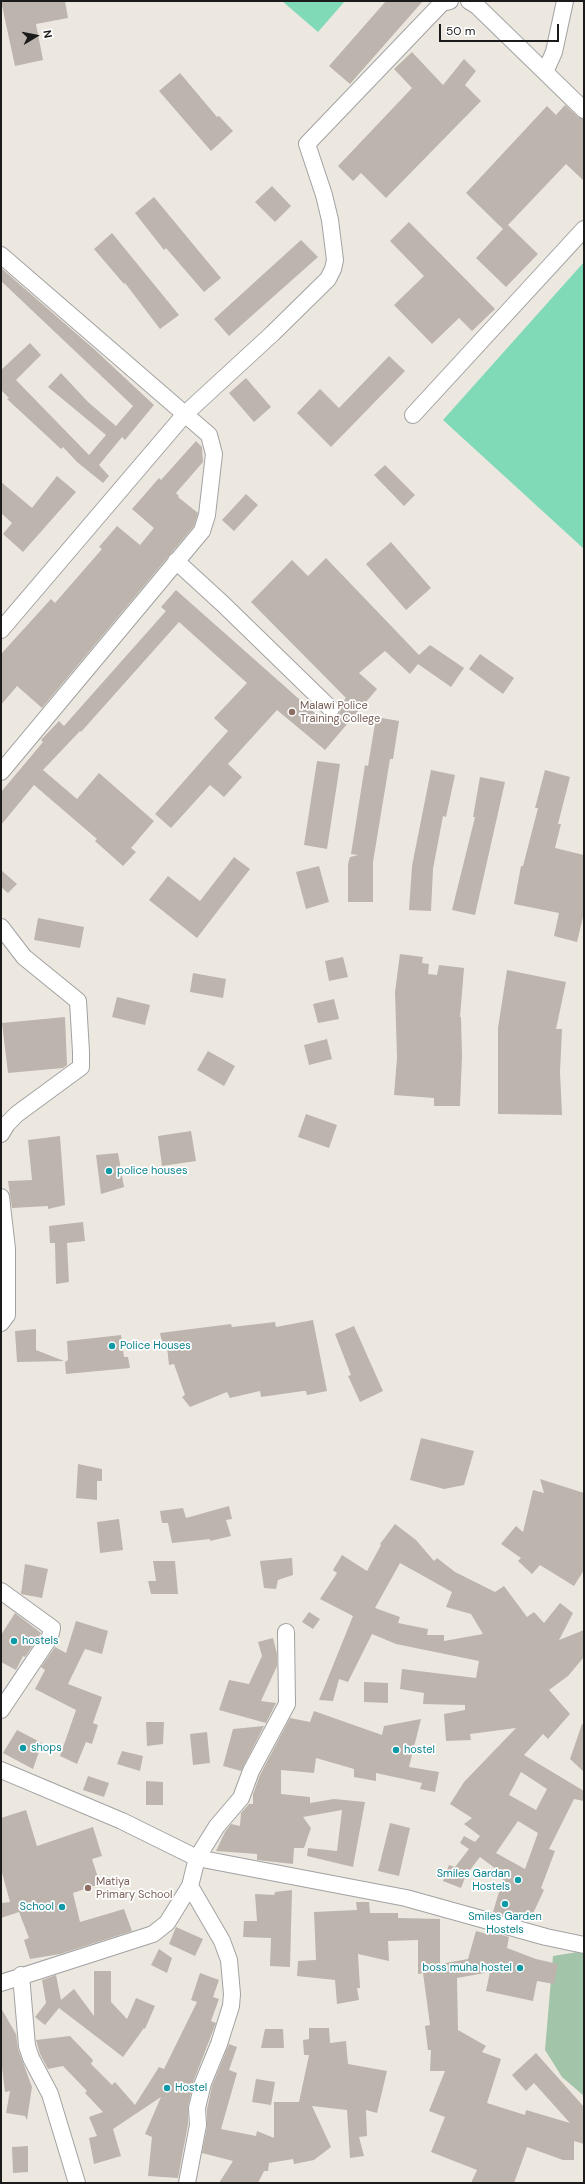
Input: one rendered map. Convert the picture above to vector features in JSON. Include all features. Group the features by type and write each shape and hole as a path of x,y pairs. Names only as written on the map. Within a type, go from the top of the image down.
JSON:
{"street":[{"path":"3,623 185,414 272,334 328,279 333,269 335,260 330,220 324,195 307,144 442,3 450,1"},
{"path":"469,1 477,6 584,110"},
{"path":"545,72 554,52 564,1"},
{"path":"413,416 584,229"},
{"path":"1,255 209,435 214,454 207,515 202,531 1,772"},
{"path":"176,561 331,709"},
{"path":"1,927 24,957 78,1001 81,1067 17,1114 7,1124 1,1134"},
{"path":"1,1197 8,1249 7,1315 1,1322"},
{"path":"1,1591 52,1628 50,1637 1,1710"},
{"path":"1,1983 153,1934 167,1923 190,1886 197,1858 217,1826 240,1798 251,1771 287,1704 286,1632"},
{"path":"1,1770 122,1821 197,1858 406,1898 572,1944 584,1945"},
{"path":"187,2183 198,2125 197,2108 201,2089 219,2044 231,2006 232,1994 229,1960 222,1941 190,1886"},
{"path":"21,1976 27,2046 30,2058 50,2094 77,2183"}],"green space":[{"path":"282,1 345,1 318,32"},
{"path":"584,262 584,549 443,420"},
{"path":"584,1951 584,2096 562,2077 545,2050 553,1956"}],"building":[{"path":"1,1 65,1 68,18 36,24 43,60 15,66"},
{"path":"386,1 423,1 350,84 329,66"},
{"path":"412,52 443,85 464,59 476,71 465,85 481,101 386,198 361,173 353,181 338,166 412,88 394,69"},
{"path":"180,73 217,117 219,116 233,131 211,151 159,91"},
{"path":"565,105 578,117 584,119 584,181 566,164 508,225 538,254 506,287 476,258 503,229 466,193 547,106 556,115"},
{"path":"272,186 291,206 275,222 255,202"},
{"path":"154,197 221,278 204,292 166,248 164,250 135,213"},
{"path":"409,222 495,309 472,331 459,318 432,344 394,305 424,276 390,241"},
{"path":"112,233 179,315 160,329 125,283 124,284 94,249"},
{"path":"301,240 318,257 229,336 214,319"},
{"path":"1,268 94,349 154,405 125,440 122,437 99,465 109,476 103,483 77,462 63,447 61,449 7,399 9,398 1,390 1,370 30,343 41,355 16,380 89,455 106,435 48,387 61,373 88,402 116,426 133,406 1,281"},
{"path":"389,356 405,371 331,447 297,413 320,389 339,408"},
{"path":"246,378 271,407 254,422 229,393"},
{"path":"196,441 202,447 203,462 176,493 179,496 178,497 198,513 194,526 42,708 17,686 1,705 1,654 51,599 55,603 102,549 99,547 117,526 140,545 154,528 132,509 159,478 161,480"},
{"path":"385,465 415,495 404,506 374,475"},
{"path":"57,476 76,492 23,552 3,534 12,523 1,513 1,482 32,508"},
{"path":"246,494 258,505 234,531 222,520"},
{"path":"391,542 431,588 406,610 366,564"},
{"path":"326,558 419,655 430,645 464,668 451,687 418,664 410,674 385,651 359,673 377,689 325,750 277,710 228,764 242,777 224,797 210,785 171,828 155,814 228,731 214,718 247,683 179,622 81,732 80,731 43,770 77,799 99,773 154,821 131,848 136,852 123,866 95,841 97,839 34,785 1,825 1,792 43,742 41,740 59,721 64,726 166,611 161,607 176,590 325,722 329,718 338,716 340,705 346,698 251,602 292,560 308,576"},
{"path":"480,654 514,678 503,694 469,669"},
{"path":"376,717 399,721 393,759 390,759 373,862 373,902 348,902 348,864 350,857 358,855 351,854 365,765 368,766"},
{"path":"317,761 340,764 327,849 304,845"},
{"path":"431,770 455,775 446,817 443,816 433,869 431,911 409,910 412,866"},
{"path":"545,770 570,777 558,824 561,824 555,848 584,855 584,913 577,942 554,936 559,913 514,904 521,866 523,866 538,808 535,808"},
{"path":"480,777 505,782 475,915 452,910 475,817 473,817"},
{"path":"234,857 250,869 197,938 149,900 168,876 200,901"},
{"path":"319,866 329,902 306,909 296,872"},
{"path":"1,870 17,884 8,893 1,887"},
{"path":"38,918 84,927 80,948 34,940"},
{"path":"400,954 423,957 422,963 429,964 428,974 437,975 439,965 464,968 460,1017 462,1056 460,1106 434,1106 434,1098 394,1095 397,1058 395,992"},
{"path":"343,957 348,977 329,981 325,961"},
{"path":"507,970 566,982 556,1029 562,1029 560,1072 562,1115 498,1114 498,1028"},
{"path":"193,973 226,979 223,998 190,992"},
{"path":"117,997 150,1005 145,1025 112,1017"},
{"path":"334,999 339,1019 318,1023 313,1004"},
{"path":"65,1017 67,1065 63,1068 8,1073 2,1023"},
{"path":"327,1039 332,1059 309,1065 304,1045"},
{"path":"208,1051 235,1066 224,1086 197,1070"},
{"path":"306,1114 337,1125 329,1148 298,1137"},
{"path":"191,1131 196,1161 162,1166 158,1136"},
{"path":"60,1136 65,1205 48,1209 48,1206 12,1208 8,1181 32,1180 28,1140"},
{"name":"police houses","path":"118,1153 124,1187 101,1194 96,1155"},
{"path":"83,1222 85,1241 67,1243 69,1282 56,1284 55,1243 50,1243 49,1226"},
{"path":"313,1320 327,1391 307,1395 306,1391 303,1391 261,1397 260,1391 230,1398 227,1392 190,1407 182,1397 185,1395 174,1364 169,1365 167,1347 163,1347 160,1333 231,1324 232,1327 275,1322 276,1327"},
{"path":"354,1326 383,1391 360,1402 348,1376 351,1375 335,1334"},
{"path":"36,1329 36,1350 64,1361 17,1362 15,1331"},
{"path":"121,1335 124,1357 128,1357 130,1368 66,1374 65,1362 68,1360 67,1341"},
{"path":"421,1438 474,1451 464,1485 444,1489 410,1480"},
{"path":"78,1464 102,1469 102,1481 97,1481 97,1500 76,1498"},
{"path":"540,1479 584,1493 584,1570 574,1586 540,1565 532,1574 518,1561 521,1558 501,1544 516,1526 523,1532 533,1490 544,1493"},
{"path":"229,1506 232,1519 226,1520 231,1536 210,1541 210,1539 172,1543 168,1523 162,1523 160,1511 183,1508 186,1518"},
{"path":"119,1519 123,1550 100,1553 97,1522"},
{"path":"395,1524 416,1540 434,1561 437,1558 455,1572 495,1592 504,1586 527,1617 534,1612 544,1623 560,1603 573,1613 559,1640 584,1630 584,1657 568,1676 549,1690 570,1714 548,1739 543,1734 524,1755 584,1791 584,1801 574,1799 549,1849 555,1851 541,1888 544,1890 529,1922 493,1912 504,1875 480,1857 466,1875 461,1888 443,1881 449,1865 455,1867 469,1849 460,1843 464,1836 475,1842 480,1836 464,1824 472,1818 450,1804 464,1782 516,1728 470,1734 471,1740 446,1741 444,1714 465,1710 465,1705 423,1704 424,1693 400,1689 402,1669 476,1678 479,1661 396,1644 372,1634 348,1682 339,1679 333,1701 319,1700 353,1616 320,1599 337,1573 333,1570 342,1555 367,1571 381,1545 380,1544","holes":["400,1563 452,1592 446,1607 471,1614 483,1634 444,1641 444,1635 427,1635 428,1629 398,1623 400,1617 375,1608","521,1772 547,1789 536,1810 509,1795","518,1821 538,1833 525,1869 496,1853"]},
{"path":"292,1558 293,1575 278,1580 276,1589 264,1588 260,1561"},
{"path":"153,1561 175,1561 178,1594 151,1594 148,1581 156,1581"},
{"path":"25,1564 48,1569 42,1598 21,1594"},
{"path":"309,1612 320,1619 313,1629 302,1622"},
{"name":"hostels","path":"15,1613 41,1633 25,1657 23,1656 16,1670 1,1662 1,1635"},
{"path":"76,1621 108,1631 102,1654 85,1649 68,1684 102,1697 93,1723 98,1725 92,1744 86,1742 77,1764 60,1756 76,1710 35,1689 45,1670 41,1667 55,1647 66,1653"},
{"path":"273,1638 277,1654 277,1666 261,1701 276,1703 266,1723 219,1710 229,1680 249,1684 262,1656 258,1642"},
{"path":"364,1682 388,1683 388,1703 364,1702"},
{"path":"314,1711 382,1735 384,1726 421,1719 409,1767 439,1772 435,1792 420,1789 422,1783 376,1773 376,1781 354,1777 354,1769 316,1758 314,1773 281,1770 281,1794 310,1797 310,1803 334,1799 365,1802 353,1867 307,1856 308,1848 337,1851 342,1810 303,1817 311,1828 304,1848 294,1848 293,1864 257,1860 257,1854 216,1851 225,1832 231,1824 240,1826 241,1813 249,1804 253,1804 253,1794 260,1775 290,1718 310,1722"},
{"path":"146,1722 164,1722 163,1744 147,1746"},
{"path":"582,1724 584,1725 584,1772 570,1759"},
{"path":"264,1726 241,1771 223,1766 233,1729"},
{"name":"shops","path":"17,1730 42,1743 33,1769 3,1753"},
{"path":"207,1732 210,1763 193,1765 190,1734"},
{"path":"122,1751 143,1756 140,1771 117,1764"},
{"path":"88,1776 109,1783 104,1797 83,1790"},
{"path":"146,1781 163,1782 163,1805 146,1805"},
{"path":"26,1810 37,1846 93,1827 102,1856 92,1859 100,1884 73,1893 80,1922 124,1909 132,1931 60,1954 30,1959 24,1940 29,1938 19,1912 1,1918 1,1903 10,1902 1,1869 1,1818"},
{"path":"390,1823 410,1828 399,1876 378,1871"},
{"path":"292,1890 290,1967 270,1966 271,1938 243,1937 244,1921 257,1921 255,1894 274,1895 275,1892"},
{"path":"356,1902 369,1902 370,1913 398,1913 398,1918 440,1919 440,1964 468,1959 476,1931 487,1934 488,1931 509,1937 507,1948 536,1959 558,1964 554,1984 537,1981 533,2001 486,1991 490,1972 457,1978 458,2030 486,2046 482,2052 501,2059 487,2103 525,2115 526,2110 570,2123 534,2083 526,2091 512,2075 536,2053 584,2107 584,2144 574,2141 574,2160 563,2160 527,2147 514,2183 471,2183 477,2170 431,2152 445,2117 429,2111 445,2071 430,2071 431,2050 428,2050 425,2026 430,2025 423,1973 418,1974 418,1940 388,1941 389,1961 358,1954 360,1988 357,1988 359,2000 337,2004 335,1980 297,1976 298,1961 316,1960 314,1912 357,1910"},
{"path":"176,1927 203,1939 195,1956 169,1944"},
{"path":"159,1949 172,1958 167,1973 151,1965"},
{"path":"94,1971 111,1971 111,2002 127,2019 136,1998 155,2006 145,2029 144,2028 123,2057 59,2008 45,2025 35,2017 46,2003 42,1980 56,1975 61,2000 74,1989 94,2016"},
{"path":"200,1973 219,1980 213,1997 219,1999 211,2021 216,2023 194,2080 188,2106 188,2124 178,2178 148,2176 152,2137 145,2134 161,2097 113,2129 121,2156 94,2164 89,2138 97,2136 89,2117 103,2112 85,2093 87,2091 63,2066 48,2069 40,2054 36,2040 70,2036 93,2060 91,2064 112,2085 115,2082 135,2105 159,2067 164,2069 197,2002 191,2000"},
{"path":"1,2008 16,2034 18,2049 32,2087 27,2120 25,2116 6,2113 10,2091 5,2092 1,2059"},
{"path":"309,2028 329,2028 330,2043 346,2041 348,2064 387,2071 377,2113 366,2110 367,2136 359,2137 364,2156 350,2158 347,2110 312,2106 331,2147 314,2160 294,2164 293,2159 269,2163 268,2171 264,2171 258,2183 219,2183 233,2161 202,2153 207,2127 207,2109 212,2086 229,2044 237,2047 229,2070 237,2073 221,2129 256,2136 257,2131 274,2138 274,2102 299,2102 309,2055 304,2055 303,2040 309,2039"},
{"path":"265,2029 283,2029 284,2048 261,2048"},
{"path":"256,2079 275,2082 271,2105 252,2102"},
{"path":"28,2146 28,2172 13,2173 12,2147"}],"place":[{"name":"Malawi Police Training College","path":"292,712"},
{"name":"police houses","path":"109,1171"},
{"name":"Police Houses","path":"112,1346"},
{"name":"hostels","path":"14,1641"},
{"name":"shops","path":"23,1748"},
{"name":"hostel","path":"396,1750"},
{"name":"Smiles Gardan Hostels","path":"518,1880"},
{"name":"Matiya Primary School","path":"88,1888"},
{"name":"Smiles Garden Hostels","path":"505,1904"},
{"name":"School","path":"62,1907"},
{"name":"boss muha hostel","path":"520,1968"},
{"name":"Hostel","path":"167,2088"}]}
